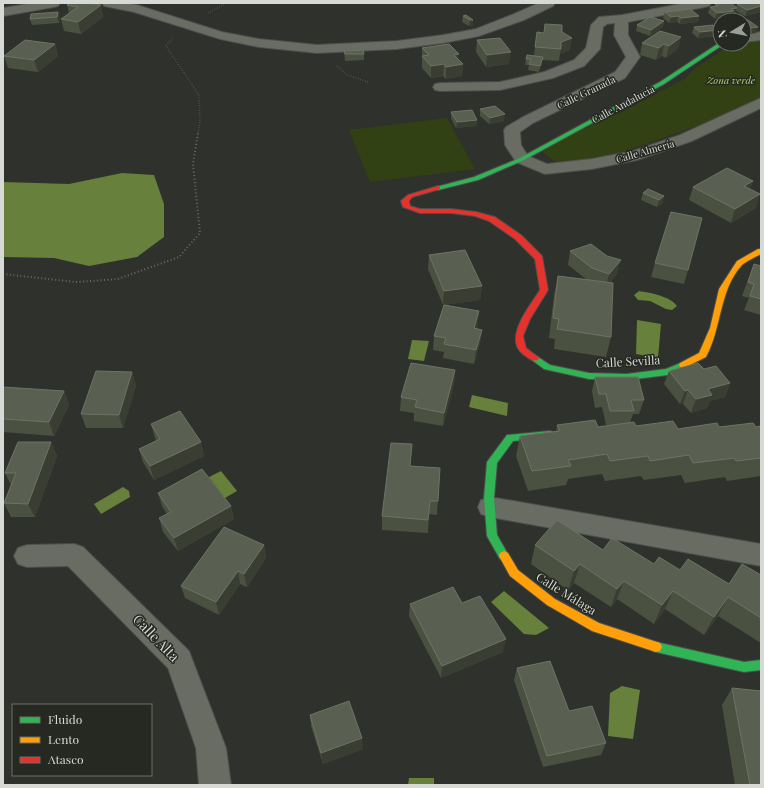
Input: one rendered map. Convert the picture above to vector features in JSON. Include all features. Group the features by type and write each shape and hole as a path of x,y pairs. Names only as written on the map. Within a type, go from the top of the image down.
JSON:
{"street":[{"path":"3,12 54,3"},
{"path":"108,3 137,9 220,35 259,43 317,49 397,45 443,39 479,32 519,17 548,3"},
{"path":"440,87 500,86 548,75 579,63 593,50 597,25 604,20 622,19 705,3"},
{"name":"Calle Granada","path":"522,159 513,145 512,130 528,120 620,75 633,57 621,35 622,19"},
{"name":"Calle Andalucía","path":"522,159 662,83 712,50"},
{"name":"Calle Almería","path":"522,159 545,169 592,164 636,155 686,138 761,102"},
{"name":"Calle Sevilla","path":"522,159 476,179 424,191 410,196 405,201 407,207 420,211 451,211 476,214 492,219 518,238 539,258 544,290 526,319 519,336 522,349 547,367 589,376 627,377 668,372 703,355 714,328 723,289 740,263 761,251"},
{"name":"Calle Málaga","path":"560,434 510,438 492,462 489,498 492,536 514,574 551,602 596,627 664,650 744,667 761,665"},
{"path":"490,507 748,554 761,555"},
{"name":"Calle Alta","path":"27,556 74,555 179,660 211,748 215,785"}],"path":[{"path":"202,16 227,3"},
{"path":"3,274 76,282 118,279 179,257 200,233 194,164 200,121 199,96 166,46 174,38"},
{"path":"317,49 347,75 368,82"}],"green space":[{"name":"Zona verde","path":"761,40 761,99 719,118 629,150 586,161 557,163 542,152 577,132 624,111 684,79 697,67 720,52 752,52 752,41"},
{"path":"447,118 475,169 370,182 349,130"}],"shaded area":[{"path":"122,173 154,175 164,204 164,237 137,257 89,266 54,258 3,257 3,182 69,184"},
{"path":"639,291 665,297 677,306 672,310 666,309 650,301 638,300 634,295"},
{"path":"637,320 661,324 658,358 636,354"},
{"path":"412,340 429,341 424,361 408,359"},
{"path":"472,395 508,403 507,416 469,407"},
{"path":"221,471 237,491 225,498 209,477"},
{"path":"123,487 129,491 130,497 101,514 94,504"},
{"path":"504,591 549,628 536,635 524,634 491,602"},
{"path":"622,686 640,690 633,739 608,736 610,693"},
{"path":"409,778 434,778 434,785 408,785"}],"building":[{"path":"70,3 101,5 78,22 61,19 78,7 67,5"},
{"path":"731,3 737,8 731,9 734,11 716,12 710,7 718,6 715,4"},
{"path":"761,3 761,6 747,10 737,4"},
{"path":"690,9 699,16 681,18 678,16 671,17 665,12"},
{"path":"58,12 57,17 30,19 31,14"},
{"path":"466,15 473,20 463,16"},
{"path":"650,17 664,21 651,30 637,25"},
{"path":"752,23 758,27 752,28"},
{"path":"545,24 562,25 562,32 572,38 561,42 561,49 535,47 537,32 544,33"},
{"path":"712,25 712,31 700,32 694,27"},
{"path":"660,31 681,37 669,46 664,44 659,48 642,43"},
{"path":"500,38 511,52 487,55 477,40"},
{"path":"25,40 55,44 34,60 4,56"},
{"path":"449,44 459,54 454,55 463,64 446,67 444,64 431,66 422,56 429,55 422,48"},
{"path":"363,50 364,54 345,54 344,51"},
{"path":"527,55 543,57 540,66 529,64 531,59 526,59"},
{"path":"495,106 505,114 490,118 480,109"},
{"path":"472,110 477,120 457,122 451,112"},
{"path":"727,168 753,181 744,186 760,194 735,209 693,187"},
{"path":"648,189 664,196 659,200 643,193"},
{"path":"671,212 702,218 688,270 655,263"},
{"path":"591,244 607,256 621,260 609,274 592,268 570,251"},
{"path":"465,250 482,286 444,291 429,255"},
{"path":"754,264 761,266 761,299 750,296 754,284 748,282"},
{"path":"558,276 613,283 611,337 557,329 559,319 553,318"},
{"path":"444,305 479,311 474,328 482,330 476,350 444,344 446,338 434,336"},
{"path":"411,363 455,370 444,413 415,407 417,400 401,397"},
{"path":"698,363 704,369 716,366 730,383 708,389 712,395 696,399 688,390 685,391 669,371"},
{"path":"96,371 132,372 119,415 81,414"},
{"path":"595,377 638,377 644,400 631,400 634,411 610,411 606,394 599,394"},
{"path":"3,387 64,391 49,422 3,419"},
{"path":"180,411 201,442 150,466 139,449 160,439 151,424"},
{"path":"595,420 598,427 634,422 636,426 673,421 678,429 717,423 719,427 753,423 756,427 761,426 761,458 736,461 734,458 693,463 689,455 650,461 648,456 610,461 607,454 568,460 571,466 532,471 520,436 560,431 557,425"},
{"path":"18,442 51,442 28,504 4,503 16,473 5,473"},
{"path":"391,443 412,444 410,466 440,468 438,501 430,501 428,520 382,516"},
{"path":"202,469 231,506 174,538 159,518 171,512 158,493"},
{"path":"557,520 603,550 612,538 654,564 659,557 680,570 688,559 729,584 742,564 761,575 761,618 728,597 714,617 673,591 662,605 624,581 617,589 580,564 574,571 535,545"},
{"path":"224,527 264,545 244,574 238,571 216,602 181,586"},
{"path":"453,587 462,603 480,596 506,639 442,666 410,604"},
{"path":"550,661 569,711 592,706 606,743 547,756 517,668"},
{"path":"732,688 761,691 761,785 750,785"},
{"path":"349,701 362,738 321,753 310,715"}],"traffic: fast":[{"path":"438,188 476,179 522,159 662,83 712,50"},
{"path":"535,358 547,367 589,376 627,377 668,372 683,365"},
{"path":"504,556 492,536 489,498 492,462 510,438 550,435"},
{"path":"656,647 744,667 761,665"}],"traffic: slow":[{"path":"683,365 703,355 714,328 723,289 740,263 761,251"},
{"path":"504,556 514,573 551,602 596,627 656,647"}],"traffic: jam":[{"path":"438,188 410,196 405,201 407,207 420,211 451,211 476,214 492,219 518,237 539,258 544,290 526,319 519,336 522,349 535,358"}]}
